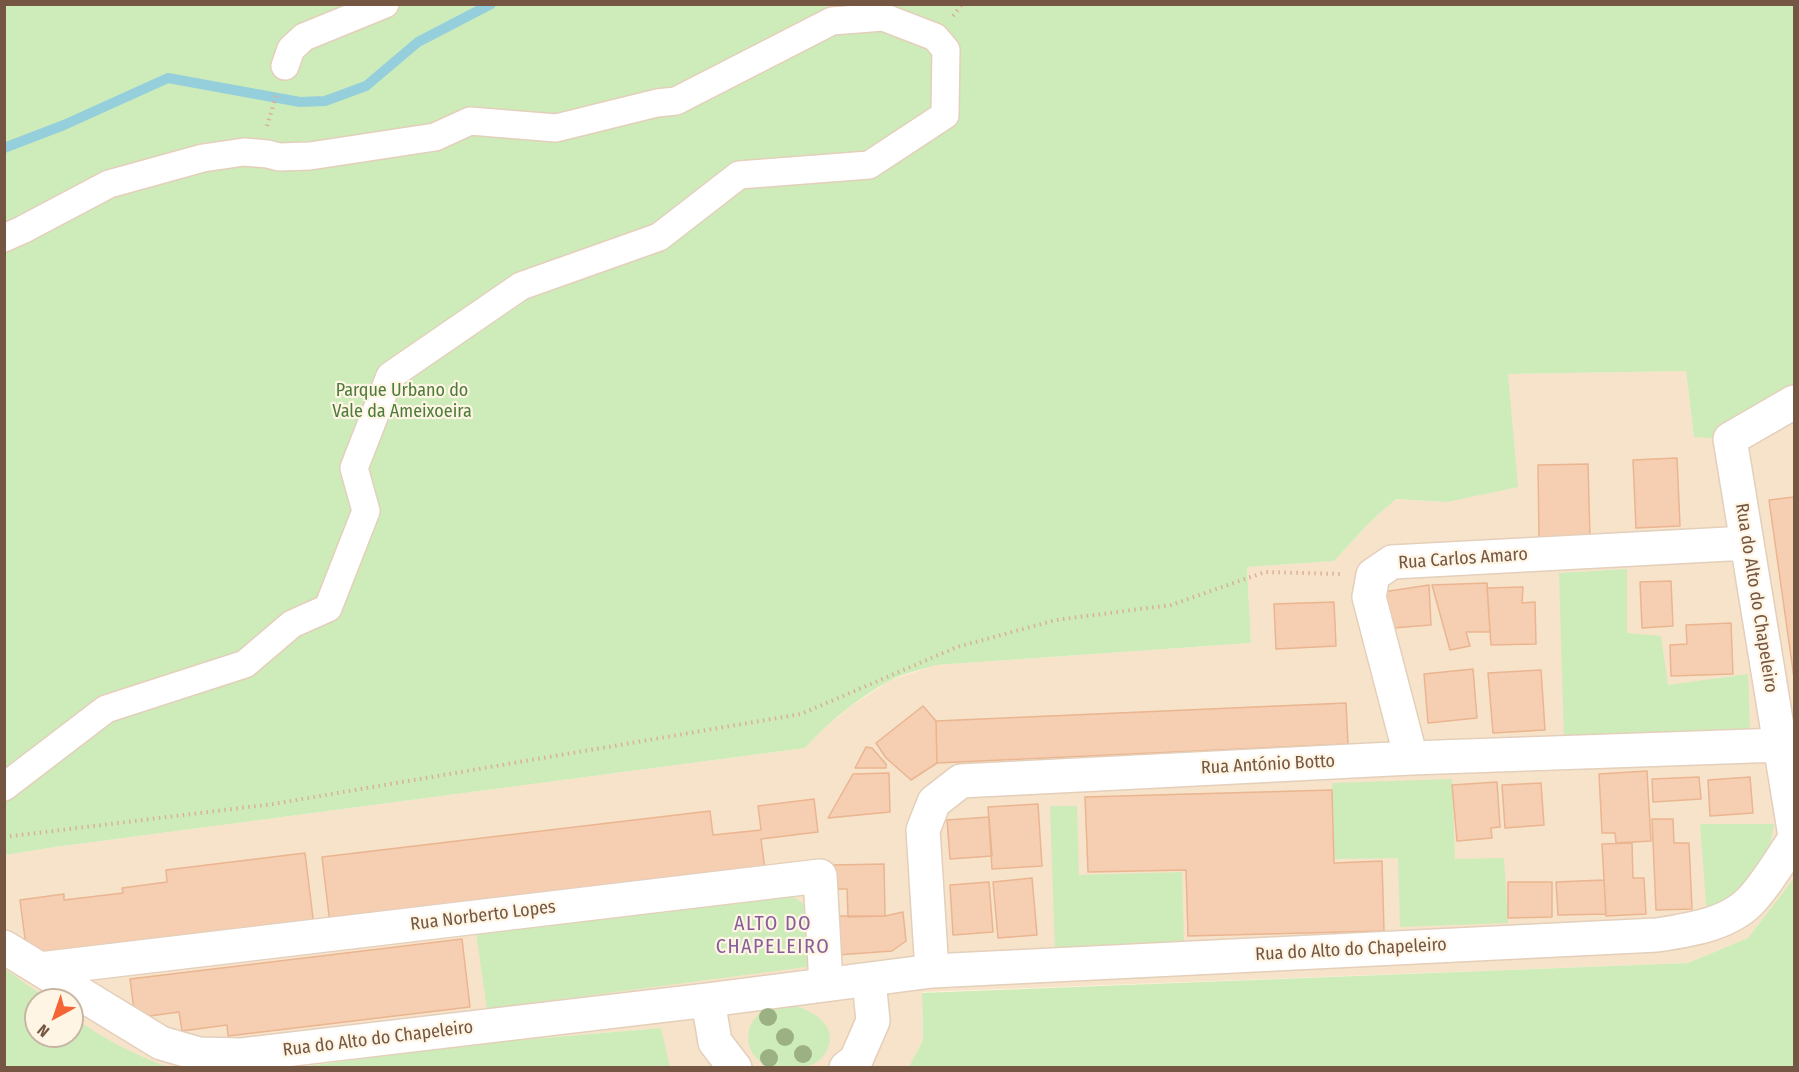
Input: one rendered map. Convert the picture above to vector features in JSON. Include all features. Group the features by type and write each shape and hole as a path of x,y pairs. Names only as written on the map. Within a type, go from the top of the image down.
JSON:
{"street":[{"path":"285,66 291,50 304,37 385,4"},
{"path":"4,238 109,184 203,158 244,152 279,157 310,156 435,137 470,121 556,128 657,103 676,101 832,21 884,17 935,37 946,50 945,116 869,165 739,175 659,237 521,285 390,376 354,468 366,511 328,608 292,624 244,664 106,710 4,787"},
{"name":"Rua do Alto do Chapeleiro","path":"1794,402 1730,439 1794,830"},
{"name":"Rua Carlos Amaro","path":"1412,758 1369,597 1373,575 1392,562 1747,543"},
{"name":"Rua António Botto","path":"932,971 923,830 934,802 961,780 1412,758 1781,745"},
{"name":"Rua do Alto do Chapeleiro","path":"4,947 161,1043 199,1054 242,1055 932,971 1657,935 1696,928 1732,915 1753,899 1794,840"},
{"name":"Rua Norberto Lopes","path":"40,969 820,876 826,984"},
{"path":"846,1068 856,1060 873,1022 869,980"},
{"path":"708,1000 714,1042 735,1068"}],"path":[{"path":"4,837 273,804 801,714 957,647 1056,620 1171,604 1264,572 1373,575"}],"shaded area":[{"path":"1686,371 1694,436 1794,402 1794,878 1748,938 1688,963 922,992 923,1040 909,1068 670,1067 660,1028 483,1043 291,1067 168,1067 134,1054 84,1025 84,988 32,988 5,969 5,855 805,748 818,733 851,706 891,680 936,665 1251,643 1247,567 1334,561 1370,522 1396,499 1447,502 1507,374"}],"green space":[{"name":"Parque Urbano do Vale da Ameixoeira","path":"5,5 1794,5 1794,402 1730,439 1694,437 1686,371 1508,374 1518,487 1447,502 1396,499 1370,522 1334,561 1247,567 1251,643 936,665 907,673 867,694 834,720 805,748 5,855"},
{"path":"1627,569 1627,633 1661,636 1668,685 1748,674 1750,731 1564,738 1559,573"},
{"path":"1452,779 1455,859 1504,858 1508,923 1400,927 1398,858 1335,859 1332,783"},
{"path":"1050,806 1077,806 1079,875 1182,872 1184,947 1055,951"},
{"path":"1700,824 1774,824 1769,849 1753,880 1707,915"},
{"path":"1794,878 1794,1067 909,1067 923,1040 922,993 1688,963 1748,938"},
{"path":"784,891 804,904 813,966 487,1009 476,932"},
{"path":"5,969 32,988 24,988 24,1048 84,1048 84,1024 118,1045 168,1067 5,1067"},
{"path":"790,1005 808,1011 823,1021 830,1036 829,1045 821,1059 810,1065 772,1067 754,1055 748,1038 749,1030 759,1014 767,1009"},
{"path":"661,1028 670,1067 291,1068 483,1043"}],"building":[{"path":"1677,458 1680,526 1636,528 1633,460"},
{"path":"1588,464 1590,538 1539,538 1538,465"},
{"path":"1794,497 1794,678 1769,500"},
{"path":"1671,581 1673,626 1642,628 1640,582"},
{"path":"1487,583 1490,632 1466,632 1470,646 1450,650 1432,585"},
{"path":"1429,585 1431,625 1393,628 1383,592"},
{"path":"1523,587 1522,603 1535,602 1536,644 1491,645 1487,588"},
{"path":"1334,602 1336,646 1276,649 1274,604"},
{"path":"1731,623 1733,674 1671,676 1670,645 1687,644 1686,625"},
{"path":"1473,669 1477,718 1428,723 1424,674"},
{"path":"1541,670 1545,730 1493,733 1488,673"},
{"path":"1346,703 1348,744 937,763 936,721"},
{"path":"923,706 936,721 937,763 911,780 886,758 876,743"},
{"path":"866,747 872,748 886,764 886,768 855,768"},
{"path":"1647,771 1651,841 1616,843 1615,833 1602,833 1599,774"},
{"path":"889,773 890,812 828,818 853,774"},
{"path":"1699,777 1701,799 1653,802 1652,779"},
{"path":"1750,777 1753,813 1710,816 1708,780"},
{"path":"1497,782 1500,827 1491,828 1492,838 1457,841 1452,785"},
{"path":"1541,783 1544,825 1505,828 1502,785"},
{"path":"1332,790 1334,863 1382,861 1384,931 1188,936 1186,870 1088,872 1085,797"},
{"path":"814,799 818,832 761,839 765,871 330,924 322,857 710,811 713,835 761,830 758,806"},
{"path":"1038,804 1042,866 992,869 988,807"},
{"path":"989,817 992,856 950,859 947,820"},
{"path":"1652,819 1673,819 1674,843 1689,843 1692,909 1656,910"},
{"path":"1632,843 1633,878 1644,878 1646,914 1606,916 1602,844"},
{"path":"305,853 314,926 27,954 20,900 64,894 64,900 123,893 122,888 167,882 166,870"},
{"path":"884,864 885,916 848,917 847,889 833,889 833,865"},
{"path":"1032,878 1037,935 998,938 993,882"},
{"path":"1604,880 1606,914 1558,915 1556,882"},
{"path":"989,882 993,932 953,935 950,885"},
{"path":"1508,882 1552,882 1552,917 1508,918"},
{"path":"903,912 906,941 892,951 837,955 834,916 885,916"},
{"path":"462,939 470,1007 228,1036 227,1025 182,1031 179,1012 135,1018 130,979"}],"waterway":[{"path":"4,148 64,125 168,78 300,102 325,101 366,86 418,42 491,4"}],"district":[{"name":"ALTO DO CHAPELEIRO","path":"773,936"}]}
